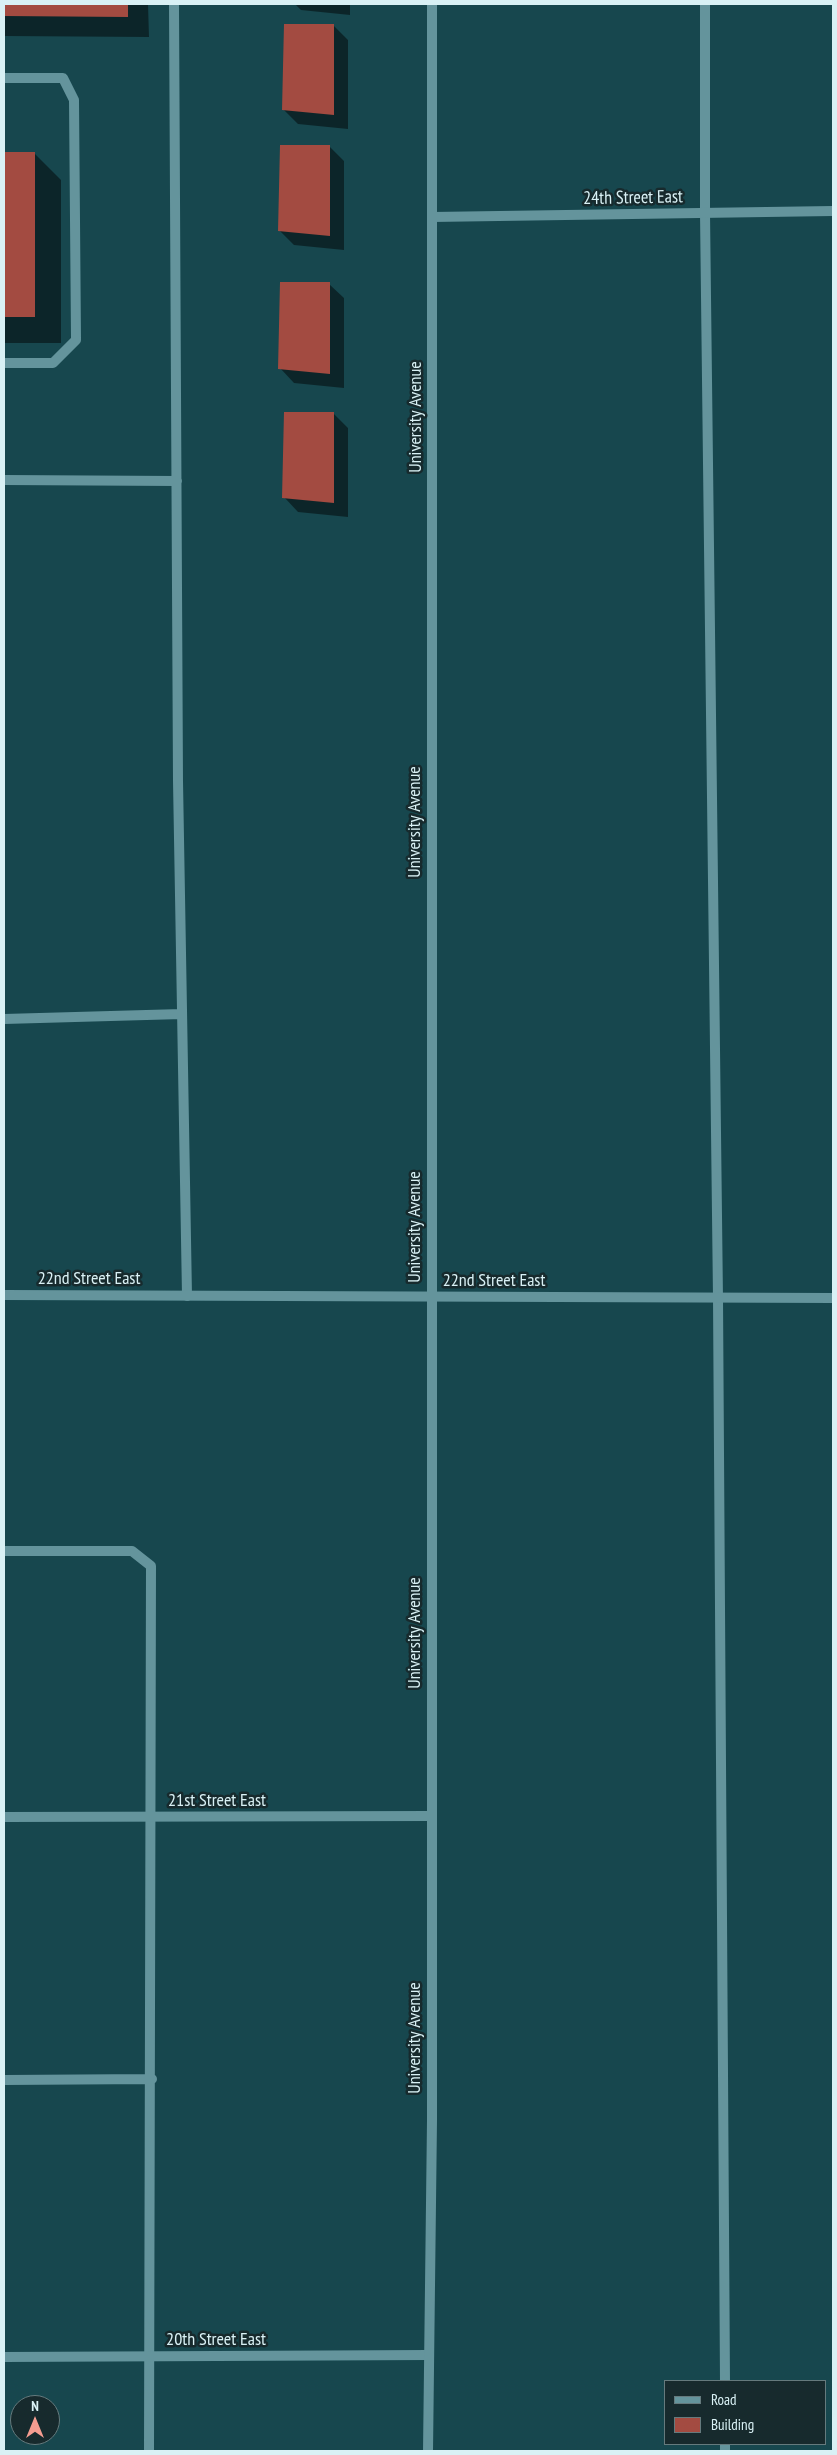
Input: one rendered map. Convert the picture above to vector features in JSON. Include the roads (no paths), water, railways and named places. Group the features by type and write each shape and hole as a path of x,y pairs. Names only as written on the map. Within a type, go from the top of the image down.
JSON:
{"street":[{"path":"174,4 182,1014 187,1296"},
{"name":"University Avenue","path":"428,2451 431,1816 432,4"},
{"path":"705,4 705,213 718,1298 725,2380"},
{"path":"4,78 63,78 74,100 76,340 53,363 4,363"},
{"name":"24th Street East","path":"432,217 833,211"},
{"path":"4,480 177,481"},
{"path":"4,1019 182,1014"},
{"name":"22nd Street East","path":"4,1295 833,1298"},
{"path":"4,1552 132,1551 151,1566 152,2080 149,2451"},
{"name":"21st Street East","path":"4,1817 431,1816"},
{"path":"4,2080 152,2080"},
{"name":"20th Street East","path":"4,2357 429,2355"}]}
